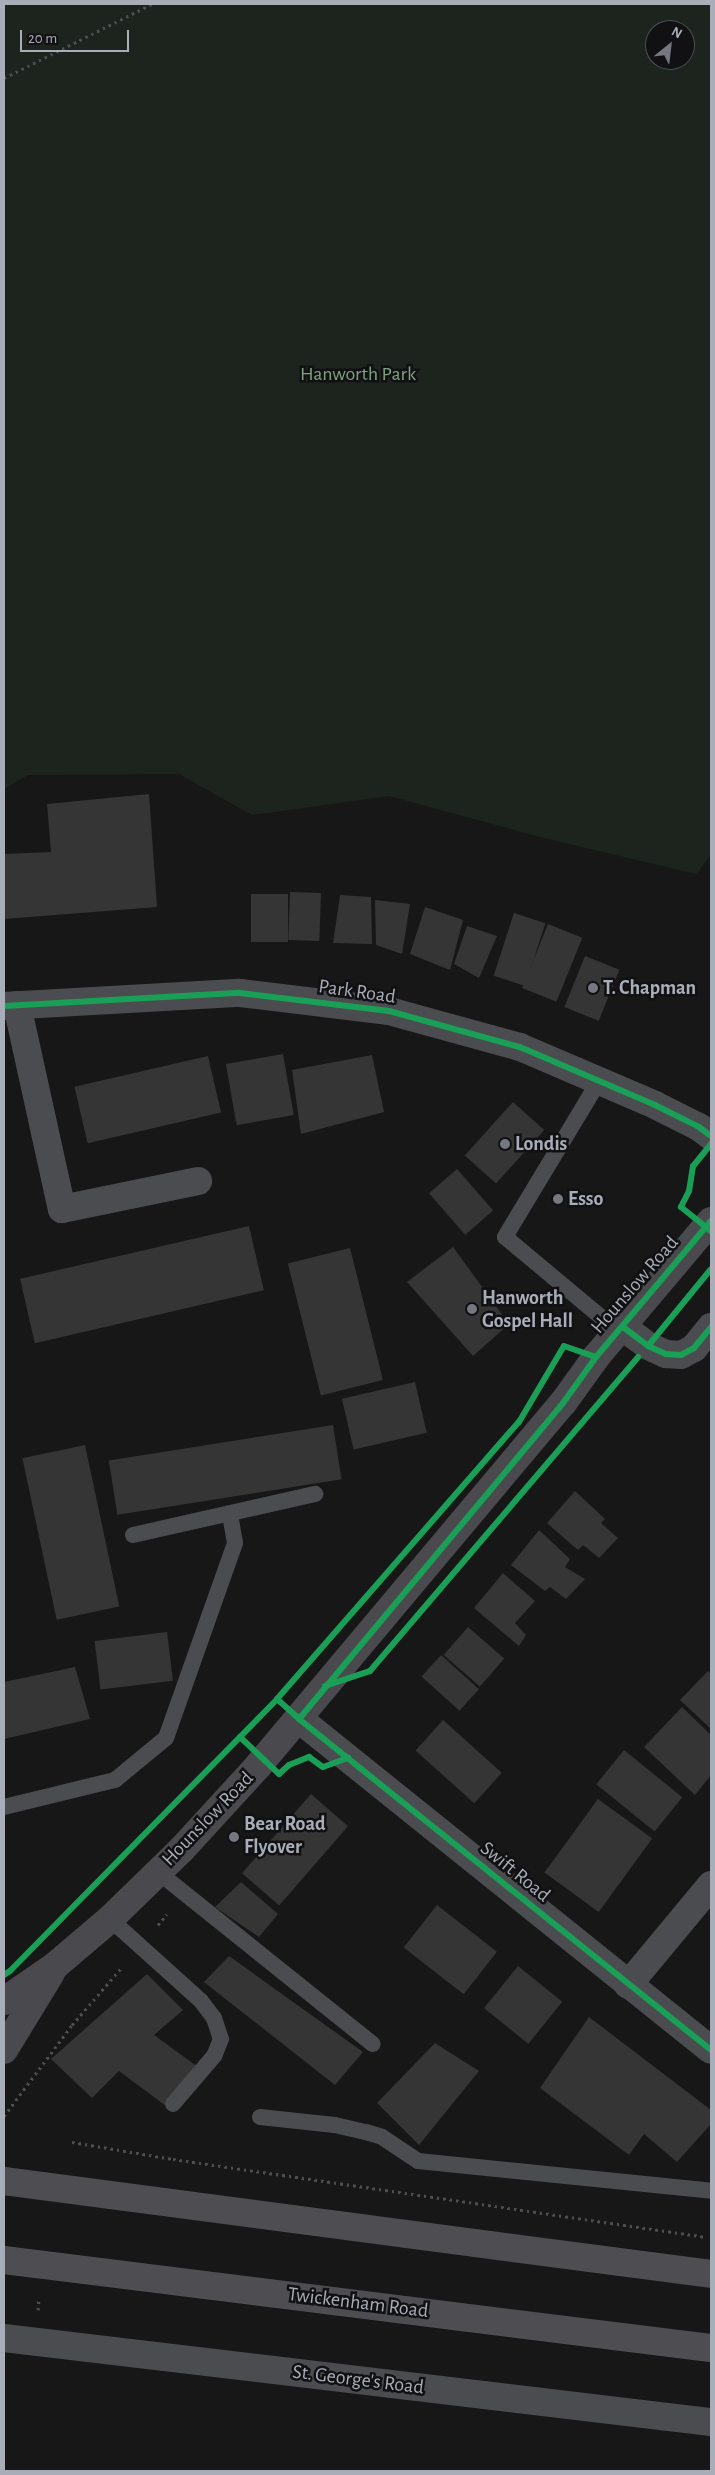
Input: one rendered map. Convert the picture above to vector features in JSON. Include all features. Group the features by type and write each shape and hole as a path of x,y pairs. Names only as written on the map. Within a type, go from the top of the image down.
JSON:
{"highway":[{"path":"4,2181 711,2274"},
{"name":"Twickenham Road","path":"4,2260 467,2316 711,2348"}],"main road":[{"name":"Hounslow Road","path":"4,2001 56,1965 110,1919 158,1872 258,1766 563,1403 596,1357 711,1221"},
{"name":"Hounslow Road","path":"4,2050 56,1965"}],"street":[{"name":"Park Road","path":"10,1005 240,993 389,1011 520,1047 655,1105 699,1127 711,1136"},
{"path":"10,1005 62,1209 198,1181"},
{"path":"620,1329 666,1354 681,1355 694,1348 711,1328"},
{"name":"Swift Road","path":"299,1719 711,2050"},
{"path":"628,1984 711,1885"},
{"name":"St. George's Road","path":"4,2338 711,2422"}],"lane":[{"path":"599,1081 505,1237 620,1329"},
{"path":"133,1535 315,1494"},
{"path":"4,1808 115,1780 166,1738 235,1543 230,1514"},
{"path":"158,1872 373,2044"},
{"path":"110,1919 139,1947 202,2001 214,2018 221,2038 214,2056 173,2104"},
{"path":"260,2117 335,2125 366,2132 382,2138 418,2161 711,2191"}],"path":[{"path":"4,78 152,4"},
{"path":"4,2116 72,2025 169,1911"},
{"path":"72,2142 711,2238"}],"green space":[{"name":"Hanworth Park","path":"4,4 711,4 711,855 696,874 544,838 389,796 252,815 179,774 28,775 4,789"}],"building":[{"path":"149,794 157,907 4,919 4,854 51,852 47,804"},
{"path":"290,892 321,893 319,941 288,940"},
{"path":"251,894 288,894 288,942 251,942"},
{"path":"340,895 371,897 372,944 333,943"},
{"path":"375,900 410,904 402,954 376,945"},
{"path":"425,907 463,920 450,970 410,954"},
{"path":"514,913 545,923 525,986 494,976"},
{"path":"548,924 582,938 556,1002 522,988"},
{"path":"467,926 497,936 479,978 454,964"},
{"name":"T. Chapman","path":"585,956 619,970 599,1021 564,1007"},
{"path":"283,1054 294,1115 237,1125 226,1064"},
{"path":"372,1055 384,1112 301,1134 292,1070"},
{"path":"208,1056 221,1113 88,1143 75,1087"},
{"name":"Londis","path":"513,1102 544,1130 496,1184 465,1156"},
{"path":"457,1169 493,1211 465,1235 429,1193"},
{"path":"249,1226 264,1290 35,1343 20,1279"},
{"path":"453,1247 509,1324 473,1356 407,1282"},
{"path":"350,1248 383,1380 321,1395 288,1263"},
{"path":"415,1382 427,1433 354,1450 342,1399"},
{"path":"333,1425 342,1479 117,1515 109,1461"},
{"path":"85,1445 119,1606 57,1620 22,1458"},
{"path":"575,1491 605,1519 601,1523 618,1538 599,1558 583,1545 578,1550 547,1523"},
{"path":"539,1530 570,1559 565,1567 585,1579 566,1599 550,1587 545,1591 511,1565"},
{"path":"503,1573 535,1601 515,1623 526,1635 519,1646 474,1608"},
{"path":"468,1627 504,1658 480,1686 444,1655"},
{"path":"167,1632 173,1681 101,1690 95,1641"},
{"path":"441,1655 479,1689 459,1711 422,1677"},
{"path":"75,1667 90,1719 4,1739 4,1682"},
{"path":"708,1671 711,1674 711,1729 680,1700"},
{"path":"682,1707 711,1735 711,1775 695,1795 644,1747"},
{"path":"443,1720 502,1773 474,1803 416,1750"},
{"path":"624,1750 682,1797 655,1831 596,1784"},
{"path":"311,1794 348,1826 279,1905 242,1873"},
{"path":"598,1799 652,1838 599,1912 545,1873"},
{"path":"241,1882 278,1914 259,1937 215,1907"},
{"path":"437,1905 497,1952 464,1994 404,1948"},
{"path":"229,1956 363,2052 335,2085 204,1982"},
{"path":"518,1966 562,2002 528,2044 484,2008"},
{"path":"147,1974 183,2010 154,2035 198,2067 166,2106 119,2071 92,2098 51,2059"},
{"path":"589,2017 711,2110 711,2124 677,2162 644,2134 629,2155 540,2088"},
{"path":"435,2043 479,2071 419,2145 377,2103"}],"cycle path":[{"path":"4,1006 240,993 389,1011 520,1047 655,1105 699,1127 711,1136"},
{"path":"711,1144 693,1166 689,1191 681,1207 711,1231"},
{"path":"299,1719 563,1403 596,1357 711,1221"},
{"path":"648,1346 711,1269"},
{"path":"623,1327 648,1346 666,1354 681,1355 694,1348 711,1327"},
{"path":"4,1975 277,1699 519,1422 564,1346 596,1357"},
{"path":"325,1686 370,1671 638,1357"},
{"path":"277,1699 299,1719 711,2050"},
{"path":"240,1737 279,1774 289,1765 309,1757 323,1767 348,1758"}],"place":[{"name":"T. Chapman","path":"593,988"},
{"name":"Londis","path":"505,1144"},
{"name":"Esso","path":"558,1199"},
{"name":"Hanworth Gospel Hall","path":"472,1309"},
{"name":"Bear Road Flyover","path":"234,1837"}]}
